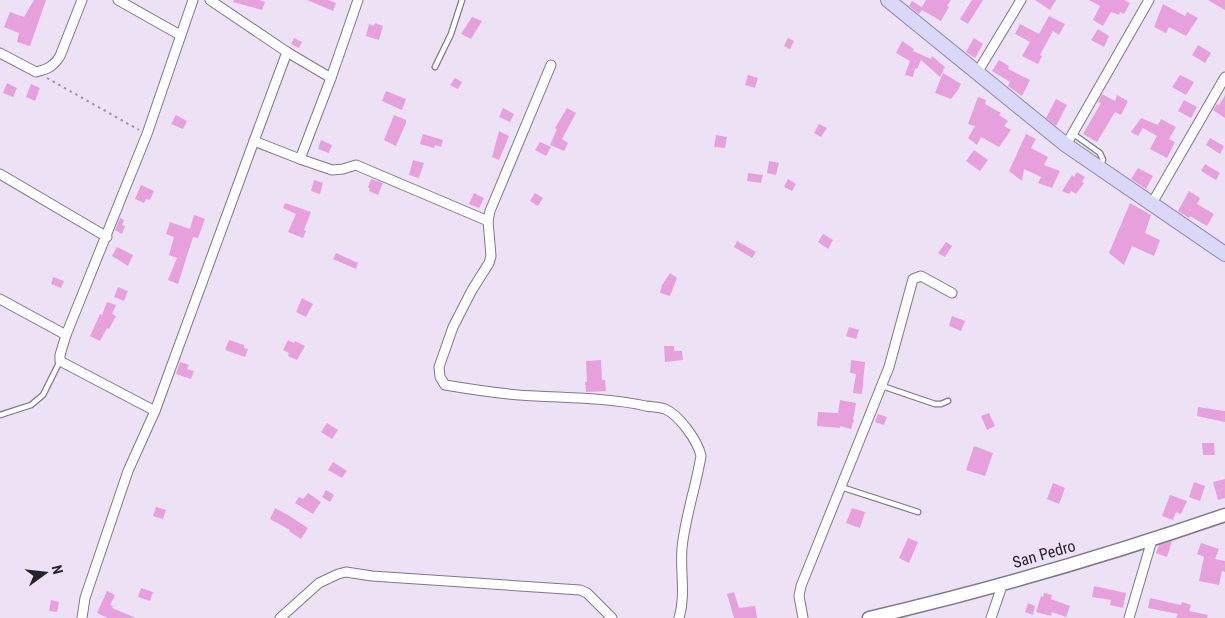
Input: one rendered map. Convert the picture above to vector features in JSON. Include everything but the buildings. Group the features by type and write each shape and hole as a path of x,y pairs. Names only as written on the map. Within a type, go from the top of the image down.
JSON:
{"main road":[{"path":"892,2 977,73 1069,138 1100,169 1225,254"}],"street":[{"path":"0,53 36,72 50,68 56,63 82,0"},
{"path":"118,0 180,35"},
{"path":"155,411 60,361 60,355 66,335 147,134 193,0"},
{"path":"210,0 287,52 332,78"},
{"path":"300,159 332,78 358,0"},
{"path":"977,73 1022,0"},
{"path":"1069,138 1150,0"},
{"path":"82,618 85,598 128,471 155,411 287,52"},
{"path":"551,65 490,211 488,221 491,256 489,263 472,290 453,327 439,367 442,381 445,385 478,390 632,403 666,410 679,421 700,449 701,456 685,530 681,569 684,596 679,618"},
{"path":"1151,204 1225,77"},
{"path":"254,141 332,170 356,165 488,221"},
{"path":"0,174 107,237"},
{"path":"803,618 799,596 801,586 882,386 913,279 921,276 952,293"},
{"path":"0,299 66,335"},
{"name":"San Pedro","path":"876,617 1152,540 1225,515"},
{"path":"1129,618 1152,540"},
{"path":"280,618 319,583 346,572 372,576 580,590 587,593 612,618"},
{"path":"992,618 1003,583"}],"lane":[{"path":"435,67 451,34 462,0"},
{"path":"0,415 31,405 43,395 60,361"},
{"path":"882,386 935,404 948,401"},
{"path":"841,487 918,512"}],"path":[{"path":"36,72 147,134"}]}
